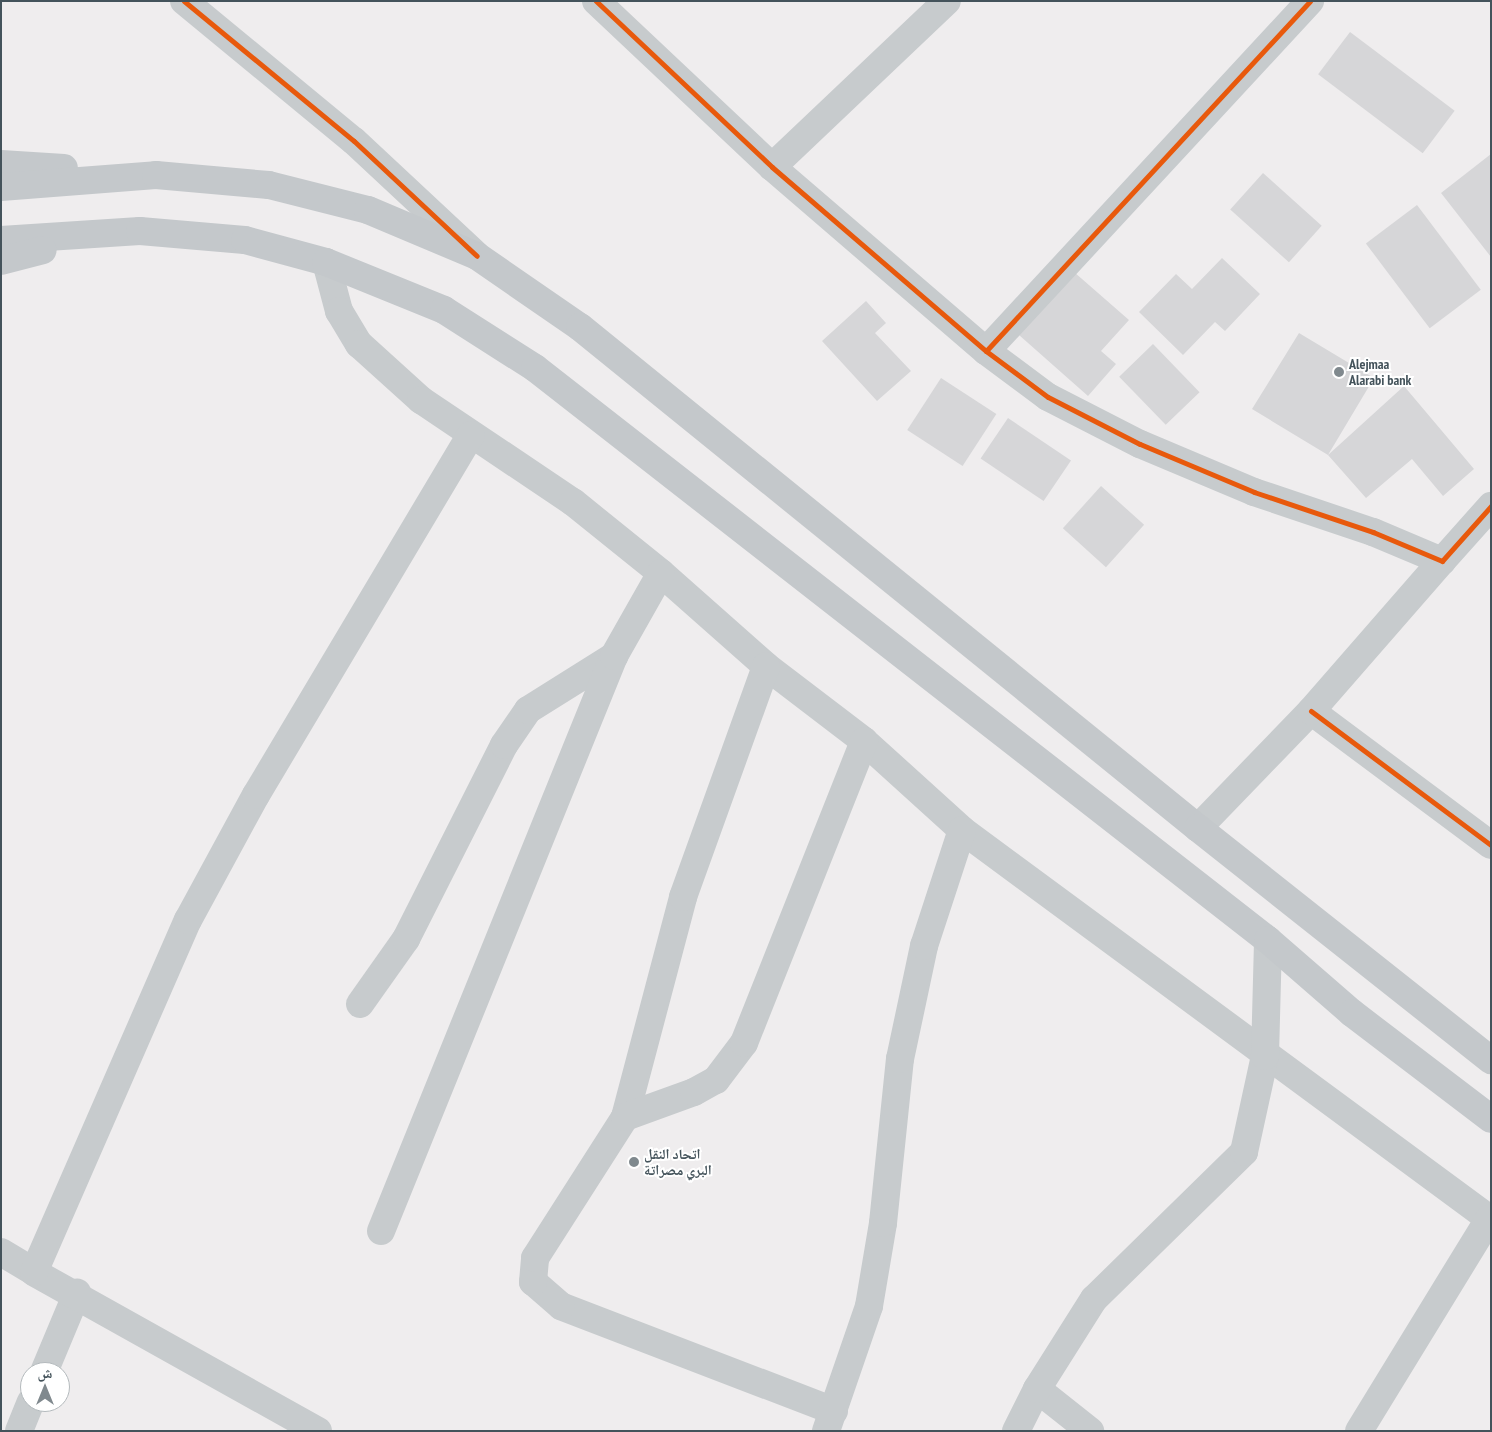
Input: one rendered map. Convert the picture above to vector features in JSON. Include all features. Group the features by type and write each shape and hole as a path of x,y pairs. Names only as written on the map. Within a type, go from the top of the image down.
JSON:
{"main road":[{"path":"1,164 177,175 269,185 368,210 477,256 580,327 1198,828 1491,1060"},
{"path":"1,187 177,175"},
{"path":"1,240 140,231 245,240 326,262 444,310 535,368 1268,940 1352,1014 1491,1119"},
{"path":"1,261 140,231"}],"street":[{"path":"184,1 354,141 477,256"},
{"path":"596,1 772,168 986,351 1048,397 1140,444 1254,492 1373,532 1442,561"},
{"path":"772,168 947,1"},
{"path":"986,351 1310,1"},
{"path":"326,262 340,311 359,344 421,400 572,502 661,573 766,666 864,741 962,830 1265,1056 1490,1219 1359,1431"},
{"path":"34,1272 188,920 256,795 471,435"},
{"path":"1198,828 1311,711 1491,506"},
{"path":"381,1231 614,656 661,573"},
{"path":"360,1004 406,939 504,745 528,710 614,656"},
{"path":"766,666 683,897 625,1117 536,1258 533,1282 561,1306 830,1421 869,1306 883,1223 900,1059 922,955 962,830"},
{"path":"1311,711 1491,845"},
{"path":"625,1117 694,1092 716,1080 744,1043 864,741"},
{"path":"1016,1431 1037,1389 1094,1299 1244,1152 1265,1056 1268,940"},
{"path":"1,1252 34,1272 77,1293 318,1431"},
{"path":"48,1362 77,1293"},
{"path":"1037,1389 1090,1431"},
{"path":"19,1431 27,1412"}],"building":[{"path":"1350,32 1455,111 1423,153 1318,74"},
{"path":"1491,154 1491,257 1441,193"},
{"path":"1263,173 1322,226 1289,262 1230,209"},
{"path":"1417,205 1481,290 1430,328 1366,244"},
{"path":"1222,258 1260,294 1225,331 1215,322 1183,355 1139,312 1176,274 1192,289"},
{"path":"1074,272 1129,320 1101,351 1116,364 1088,396 1019,335"},
{"path":"866,301 886,323 875,333 911,371 877,401 822,341"},
{"path":"1299,333 1374,378 1328,455 1252,409"},
{"path":"1153,344 1200,392 1166,425 1119,377"},
{"path":"941,378 996,414 963,466 907,430"},
{"path":"1404,386 1474,469 1443,496 1412,459 1366,498 1328,455"},
{"path":"1008,418 1071,460 1044,501 981,459"},
{"path":"1101,486 1144,525 1106,567 1063,528"}],"cycle path":[{"path":"184,1 354,141 477,256"},
{"path":"596,1 772,167 986,351 1048,397 1140,444 1254,492 1373,532 1442,561 1491,506"},
{"path":"986,351 1310,1"},
{"path":"1311,711 1491,845"}],"place":[{"name":"Alejmaa Alarabi bank","path":"1339,372"},
{"name":"اتحاد النقل البري مصراتة","path":"634,1162"}]}
